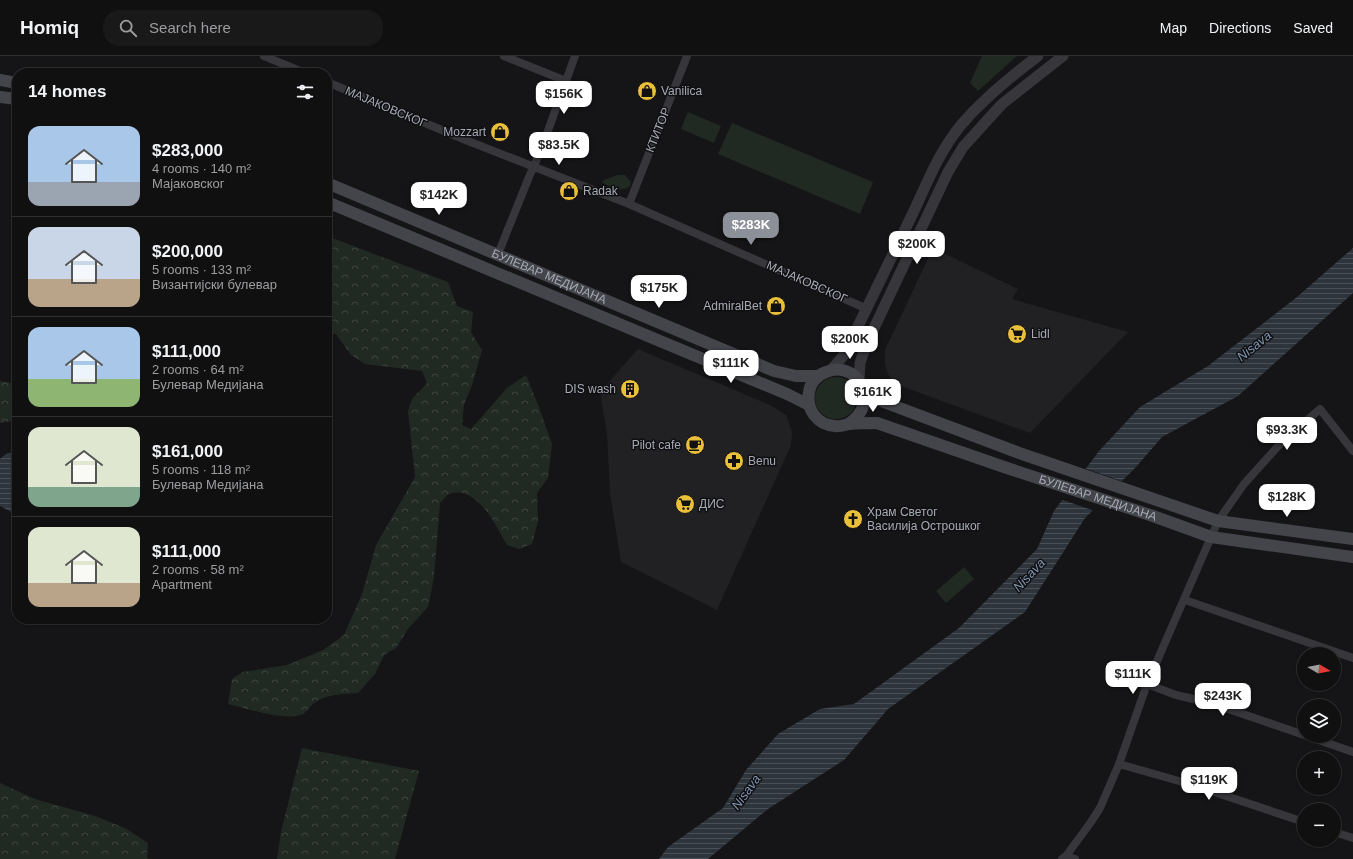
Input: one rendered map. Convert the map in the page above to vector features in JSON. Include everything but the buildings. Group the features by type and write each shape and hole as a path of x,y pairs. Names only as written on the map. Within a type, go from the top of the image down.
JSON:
{"main road":[{"path":"0,80 12,82"},
{"path":"0,97 12,99"},
{"name":"БУЛЕВАР МЕДИЈАНА","path":"332,185 774,371 796,376 818,376 831,370 846,371 853,375 875,398 881,401 1022,454 1218,521 1353,539"},
{"name":"БУЛЕВАР МЕДИЈАНА","path":"332,204 787,394 809,405 814,415 823,423 835,426 877,423 1211,537 1353,556"},
{"path":"809,405 809,390 818,376"},
{"path":"848,424 855,420 861,413 864,404 865,396 860,384"}],"street":[{"path":"264,56 293,68"},
{"path":"504,56 566,82"},
{"path":"498,254 534,167 575,56"},
{"name":"КТИТОР","path":"629,204 687,56"},
{"path":"831,370 844,355 935,164 951,139 974,110 990,94 1038,56"},
{"path":"860,384 860,363 866,346 948,172 963,147 1002,104 1063,56"},
{"name":"МАЈАКОВСКОГ","path":"332,84 468,141 629,204 866,308"},
{"path":"1075,859 1064,857 1100,808 1119,764 1147,684 1185,600 1218,521 1244,484 1280,444 1320,409 1353,451"},
{"path":"1185,600 1353,658"},
{"path":"1147,684 1176,695 1212,703 1297,733"},
{"path":"1327,743 1353,752"},
{"path":"1119,764 1193,785 1297,820"},
{"path":"1341,834 1353,838"}],"shaded area":[{"path":"933,248 1018,289 1012,299 1128,332 1030,433 898,385 889,376 885,365 885,350"},
{"path":"638,349 772,406 786,415 792,432 791,445 717,610 621,562 610,493 607,434 600,392"}],"green space":[{"path":"982,56 1017,56 978,91 970,83"},
{"path":"688,112 721,126 714,143 681,129"},
{"path":"732,123 873,182 860,214 718,154"},
{"path":"618,175 625,175 631,182 630,186 620,189 602,182 604,180"},
{"path":"332,238 448,282 457,306 473,312 471,332 482,350 472,385 464,405 462,425 471,429 507,388 526,375 552,444 548,478 537,493 538,521 532,544 519,549 507,545 491,518 477,501 468,495 459,493 449,494 440,503 434,577 428,607 408,629 396,648 384,655 375,674 358,693 335,695 324,698 314,703 303,714 287,716 266,714 228,704 232,679 243,672 287,665 323,650 344,635 362,594 376,545 415,477 408,411 412,399 427,383 422,371 365,364 351,355 336,334 332,334"},
{"path":"836,377 851,383 857,398 851,413 836,419 821,413 815,398 821,383"},
{"path":"0,381 12,383 12,421 0,423"},
{"path":"964,567 974,579 946,603 936,591"},
{"path":"302,748 419,771 395,859 277,859 281,832"},
{"path":"0,783 35,799 95,816 125,828 148,843 147,857 149,859 0,859"}],"water":[{"name":"Nisava","path":"1353,248 1353,293 1238,396 1162,437 1136,467 1085,518 1025,612 888,709 844,760 768,809 708,859 659,859 668,847 723,808 746,770 778,734 820,709 854,704 959,628 1037,549 1054,511 1099,451 1140,407 1208,366 1297,297"},
{"path":"12,453 12,512 0,506 0,459 6,454"}],"pier":[{"path":"1084,468 1124,482 1095,511 1060,499"}],"place":[{"name":"Vanilica","path":"647,91"},
{"name":"Mozzart","path":"500,132"},
{"name":"Radak","path":"569,191"},
{"name":"AdmiralBet","path":"776,306"},
{"name":"Lidl","path":"1017,334"},
{"name":"DIS wash","path":"630,389"},
{"name":"Pilot cafe","path":"695,445"},
{"name":"Benu","path":"734,461"},
{"name":"ДИС","path":"685,504"},
{"name":"Храм Светог Василија Острошког","path":"853,519"}]}
